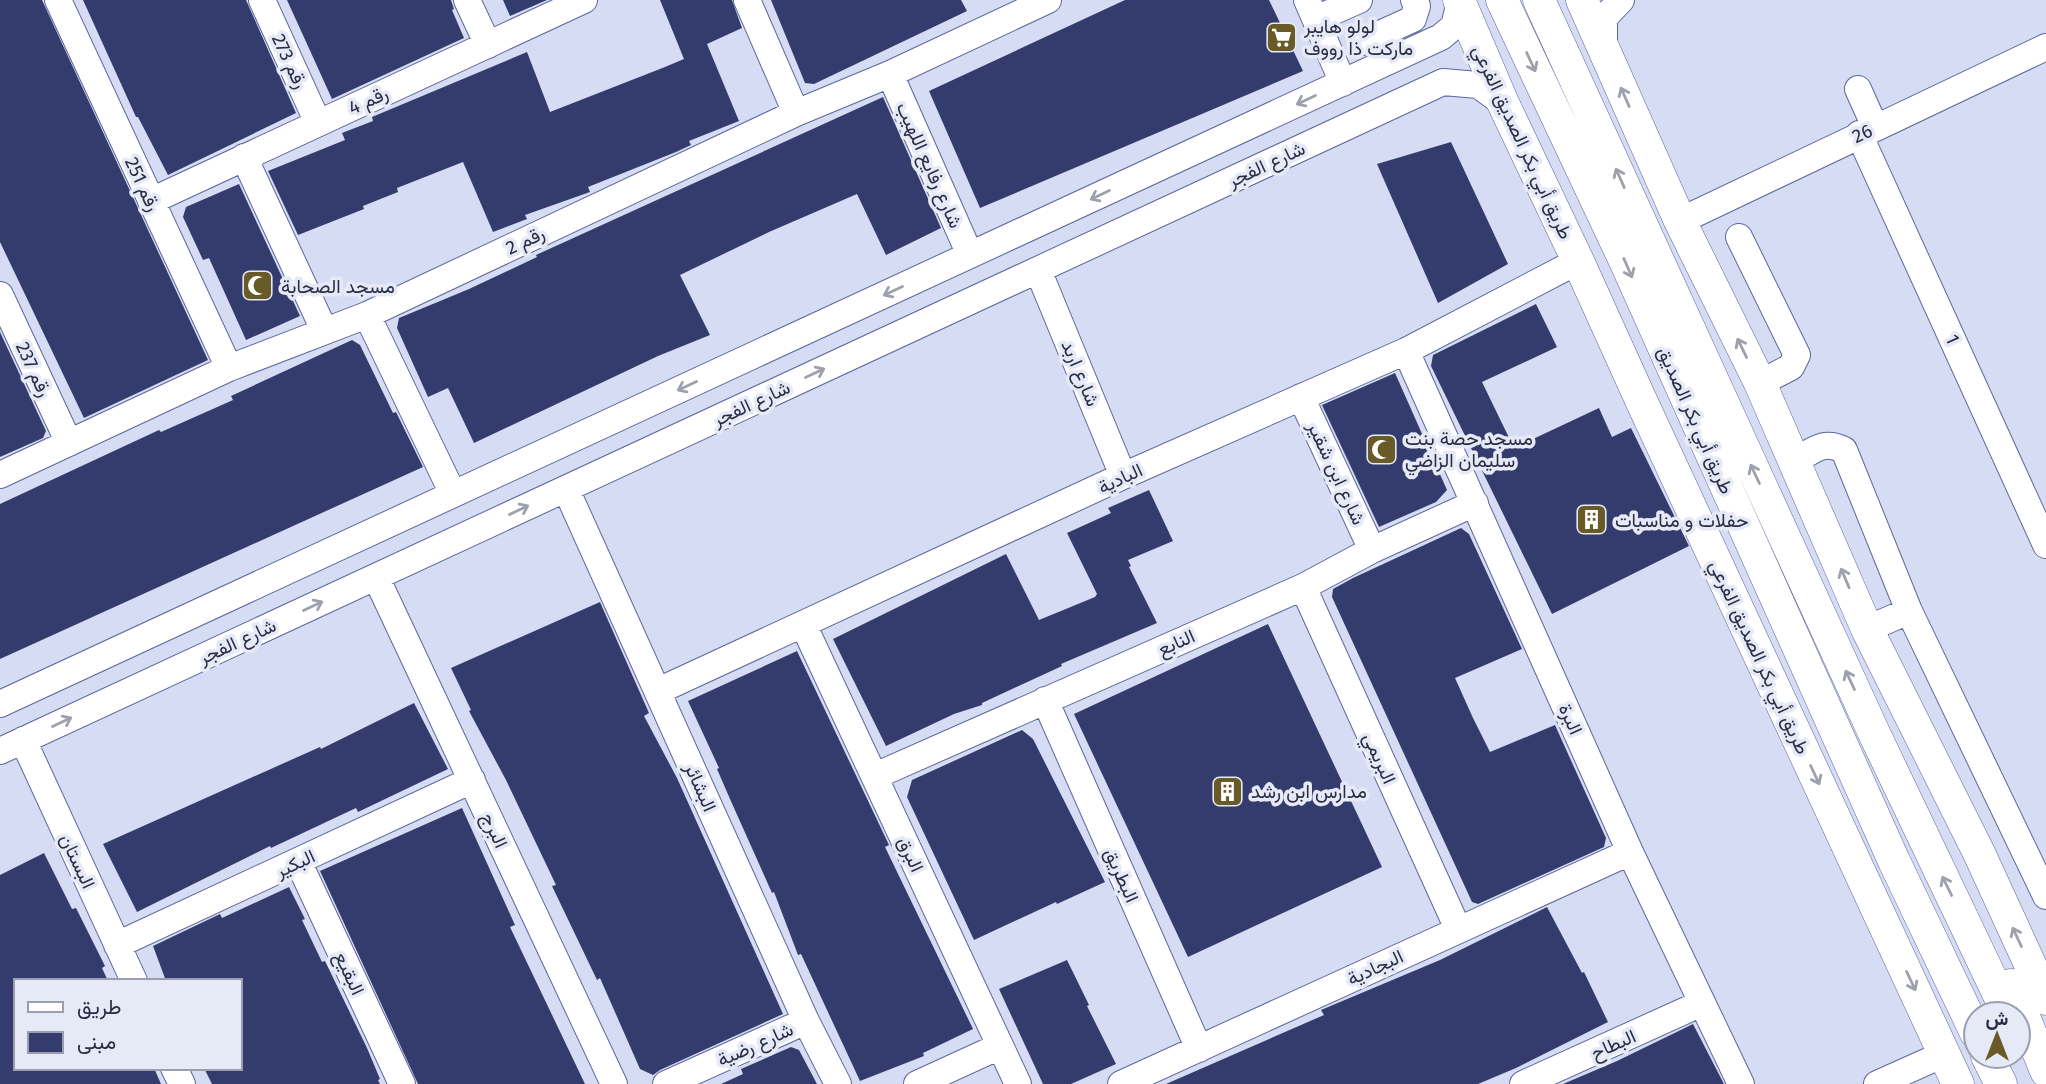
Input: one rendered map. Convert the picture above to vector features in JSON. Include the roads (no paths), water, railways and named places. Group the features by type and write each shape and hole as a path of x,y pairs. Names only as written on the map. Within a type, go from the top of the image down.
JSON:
{"main road":[{"name":"طريق أبي بكر الصديق","path":"1502,0 1625,261 1894,861 1962,1004"},
{"name":"طريق أبي بكر الصديق","path":"1539,0 1874,733 2001,1000"},
{"path":"1582,0 1680,221 1760,383 1867,629 2046,1071"},
{"name":"طريق أبي بكر الصديق الفرعي","path":"1460,1 1503,103 1958,1084"},
{"path":"1503,103 1575,226 1747,578 1962,1005"},
{"path":"1867,629 1979,853 2046,999"},
{"path":"2032,1063 2042,1084"}],"street":[{"name":"رقم 251","path":"58,0 229,368"},
{"name":"رقم 273","path":"262,0 318,123"},
{"path":"467,0 488,45"},
{"name":"رقم 4","path":"151,201 584,0"},
{"path":"747,0 796,113"},
{"name":"رقم 2","path":"0,475 229,368 367,315 796,113 890,74 1048,0"},
{"path":"1349,80 1327,45 1311,10 1359,0"},
{"path":"1362,42 1413,19 1417,6 1414,0"},
{"path":"1604,50 1604,18 1621,0"},
{"path":"0,704 1441,37 1454,26 1460,1"},
{"path":"1327,45 1393,16"},
{"name":"26","path":"1680,221 2046,47"},
{"path":"1349,80 1391,65 1399,68 1403,74 1400,91 1358,122"},
{"name":"شارع رفايع اللهيب","path":"890,74 970,256"},
{"name":"شارع الفجر","path":"11,746 1443,82 1478,85 1503,103"},
{"name":"1","path":"1858,89 1867,130 2046,545"},
{"path":"244,157 324,330"},
{"path":"1739,237 1797,355 1791,367 1760,383"},
{"name":"البادية","path":"658,691 1123,476 1406,351 1578,261"},
{"name":"شارع اربد","path":"1038,270 1123,476"},
{"name":"رقم 237","path":"1,299 69,443"},
{"path":"367,315 453,494"},
{"name":"البرة","path":"1406,351 1630,852 1741,1084"},
{"name":"شارع ابن شقير","path":"1301,397 1372,550"},
{"path":"1794,461 1833,444 1844,450 1909,611 2046,896"},
{"name":"البشائر","path":"566,489 806,1021 838,1084"},
{"name":"النابع","path":"875,776 1303,587 1372,550 1475,503"},
{"name":"البرج","path":"376,577 614,1084"},
{"name":"البريمي","path":"1303,587 1458,929"},
{"path":"1867,629 1909,611"},
{"name":"البرق","path":"803,624 1018,1084"},
{"name":"البطريق","path":"1045,700 1199,1049"},
{"name":"البستان","path":"11,746 133,979"},
{"name":"البكير","path":"117,945 472,780"},
{"path":"1979,853 2020,838"},
{"name":"البجادية","path":"1121,1084 1630,852"},
{"name":"البقيع","path":"298,861 402,1084"},
{"name":"البطاح","path":"1523,1084 1554,1078 1702,1003"},
{"name":"شارع رضية","path":"666,1084 806,1021"},
{"path":"916,1084 1000,1046"},
{"path":"1877,1084 1944,1054"}],"place":[{"name":"لولو هايبر ماركت ذا رووف","path":"1281,37"},
{"name":"مسجد الصحابة","path":"258,286"},
{"name":"مسجد حصة بنت سليمان الزاضي","path":"1382,449"},
{"name":"حفلات و مناسبات","path":"1592,520"},
{"name":"مدارس ابن رشد","path":"1228,791"}]}
